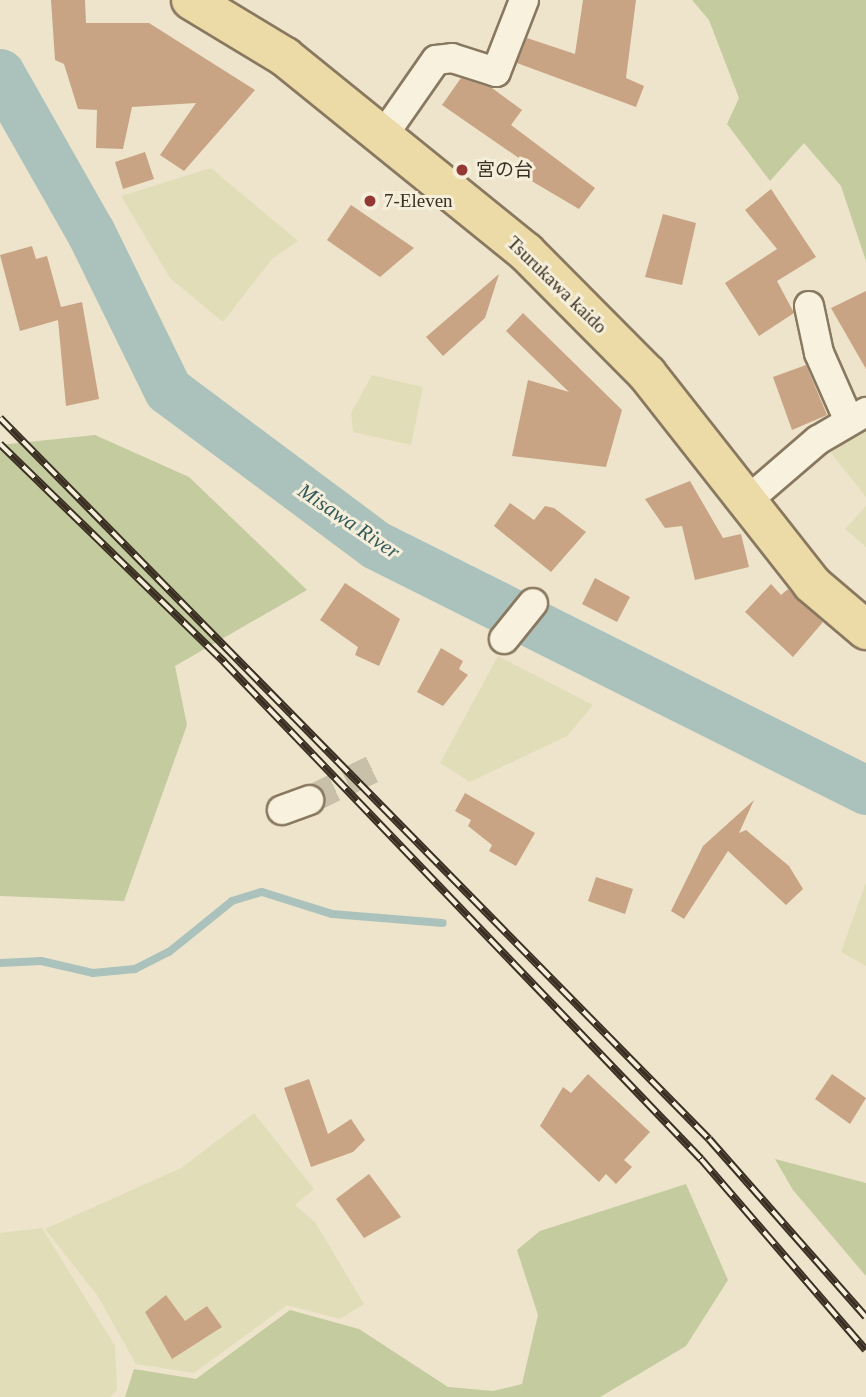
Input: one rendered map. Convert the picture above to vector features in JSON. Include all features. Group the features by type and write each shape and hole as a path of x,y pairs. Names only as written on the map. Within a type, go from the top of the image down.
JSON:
{"main road":[{"name":"Tsurukawa kaido","path":"191,0 285,57 385,133 526,252 648,374 812,584 866,630"}],"street":[{"path":"385,133 436,60 452,58 496,72 524,0"},
{"path":"747,501 857,417 819,353 809,306"},
{"path":"504,639 533,603"},
{"path":"282,810 309,800"}],"shaded area":[{"path":"211,168 298,241 272,259 223,322 170,278 121,196"},
{"path":"372,375 423,387 411,445 353,432 351,413"},
{"path":"866,424 866,497 831,453"},
{"path":"866,506 866,547 845,529"},
{"path":"498,656 593,705 567,736 470,782 440,763"},
{"path":"866,882 866,966 841,952"},
{"path":"254,1113 314,1189 295,1205 315,1222 364,1304 340,1319 287,1305 194,1373 136,1364 97,1295 45,1229 181,1168"},
{"path":"42,1228 115,1346 117,1390 110,1397 0,1397 0,1233"}],"green space":[{"path":"692,0 866,0 866,261 841,186 804,143 770,181 727,124 739,98 709,20"},
{"path":"95,435 189,477 307,590 175,666 187,725 124,901 0,896 0,445"},
{"path":"775,1159 866,1183 866,1276 793,1190"},
{"path":"686,1184 728,1280 686,1346 600,1397 125,1397 134,1369 196,1379 290,1310 359,1329 448,1387 493,1391 522,1384 538,1315 517,1250 540,1231"}],"building":[{"path":"51,0 85,0 86,23 149,23 255,90 184,171 160,155 196,103 132,107 123,149 96,148 97,110 78,109 64,64 55,60"},
{"path":"583,0 636,0 626,78 644,86 636,107 517,63 527,38 575,54"},
{"path":"461,78 492,88 522,110 511,125 595,188 579,209 518,173 526,163 442,105"},
{"path":"145,152 154,179 123,189 115,162"},
{"path":"771,189 816,257 777,281 794,313 759,336 725,283 777,249 745,210"},
{"path":"351,205 414,248 380,277 327,240"},
{"path":"663,214 696,223 682,285 645,277"},
{"path":"32,246 36,259 47,256 61,307 82,302 99,399 66,406 58,320 20,331 0,255"},
{"path":"499,274 485,318 443,356 426,337"},
{"path":"866,291 866,369 831,308"},
{"path":"523,313 622,410 606,467 512,456 528,380 569,392 506,331"},
{"path":"806,365 827,415 792,430 773,377"},
{"path":"690,481 723,538 741,534 749,567 695,580 682,526 665,528 645,499"},
{"path":"510,503 534,520 545,506 554,508 586,532 551,572 494,526"},
{"path":"595,578 630,597 617,622 582,604"},
{"path":"345,583 400,619 379,666 355,655 358,647 320,620"},
{"path":"771,584 781,595 788,589 823,622 793,657 745,612"},
{"path":"441,648 463,661 459,669 468,675 443,706 417,692"},
{"path":"465,793 535,833 516,866 489,851 492,845 468,826 471,820 455,811"},
{"path":"754,800 739,833 746,830 789,866 803,889 786,905 728,851 684,919 671,911 703,846"},
{"path":"596,877 633,889 625,914 588,901"},
{"path":"588,1074 650,1132 624,1160 632,1167 616,1184 606,1174 599,1182 540,1126 563,1087 571,1093"},
{"path":"832,1074 866,1098 850,1124 815,1099"},
{"path":"309,1079 328,1134 351,1119 365,1140 353,1152 311,1167 284,1088"},
{"path":"369,1174 401,1217 364,1238 336,1199"},
{"path":"166,1295 185,1321 207,1306 222,1327 172,1359 145,1312"}],"waterway":[{"name":"Misawa River","path":"0,73 91,233 168,390 376,545 866,790"},
{"path":"0,963 41,961 93,973 135,969 169,952 232,901 262,892 332,914 443,923"}],"tunnel":[{"path":"309,800 383,764"}],"railway":[{"path":"0,418 709,1139 866,1317"},
{"path":"0,444 224,662 701,1159 866,1350"}],"place":[{"name":"宮の台","path":"462,170"},
{"name":"7-Eleven","path":"370,201"}]}
